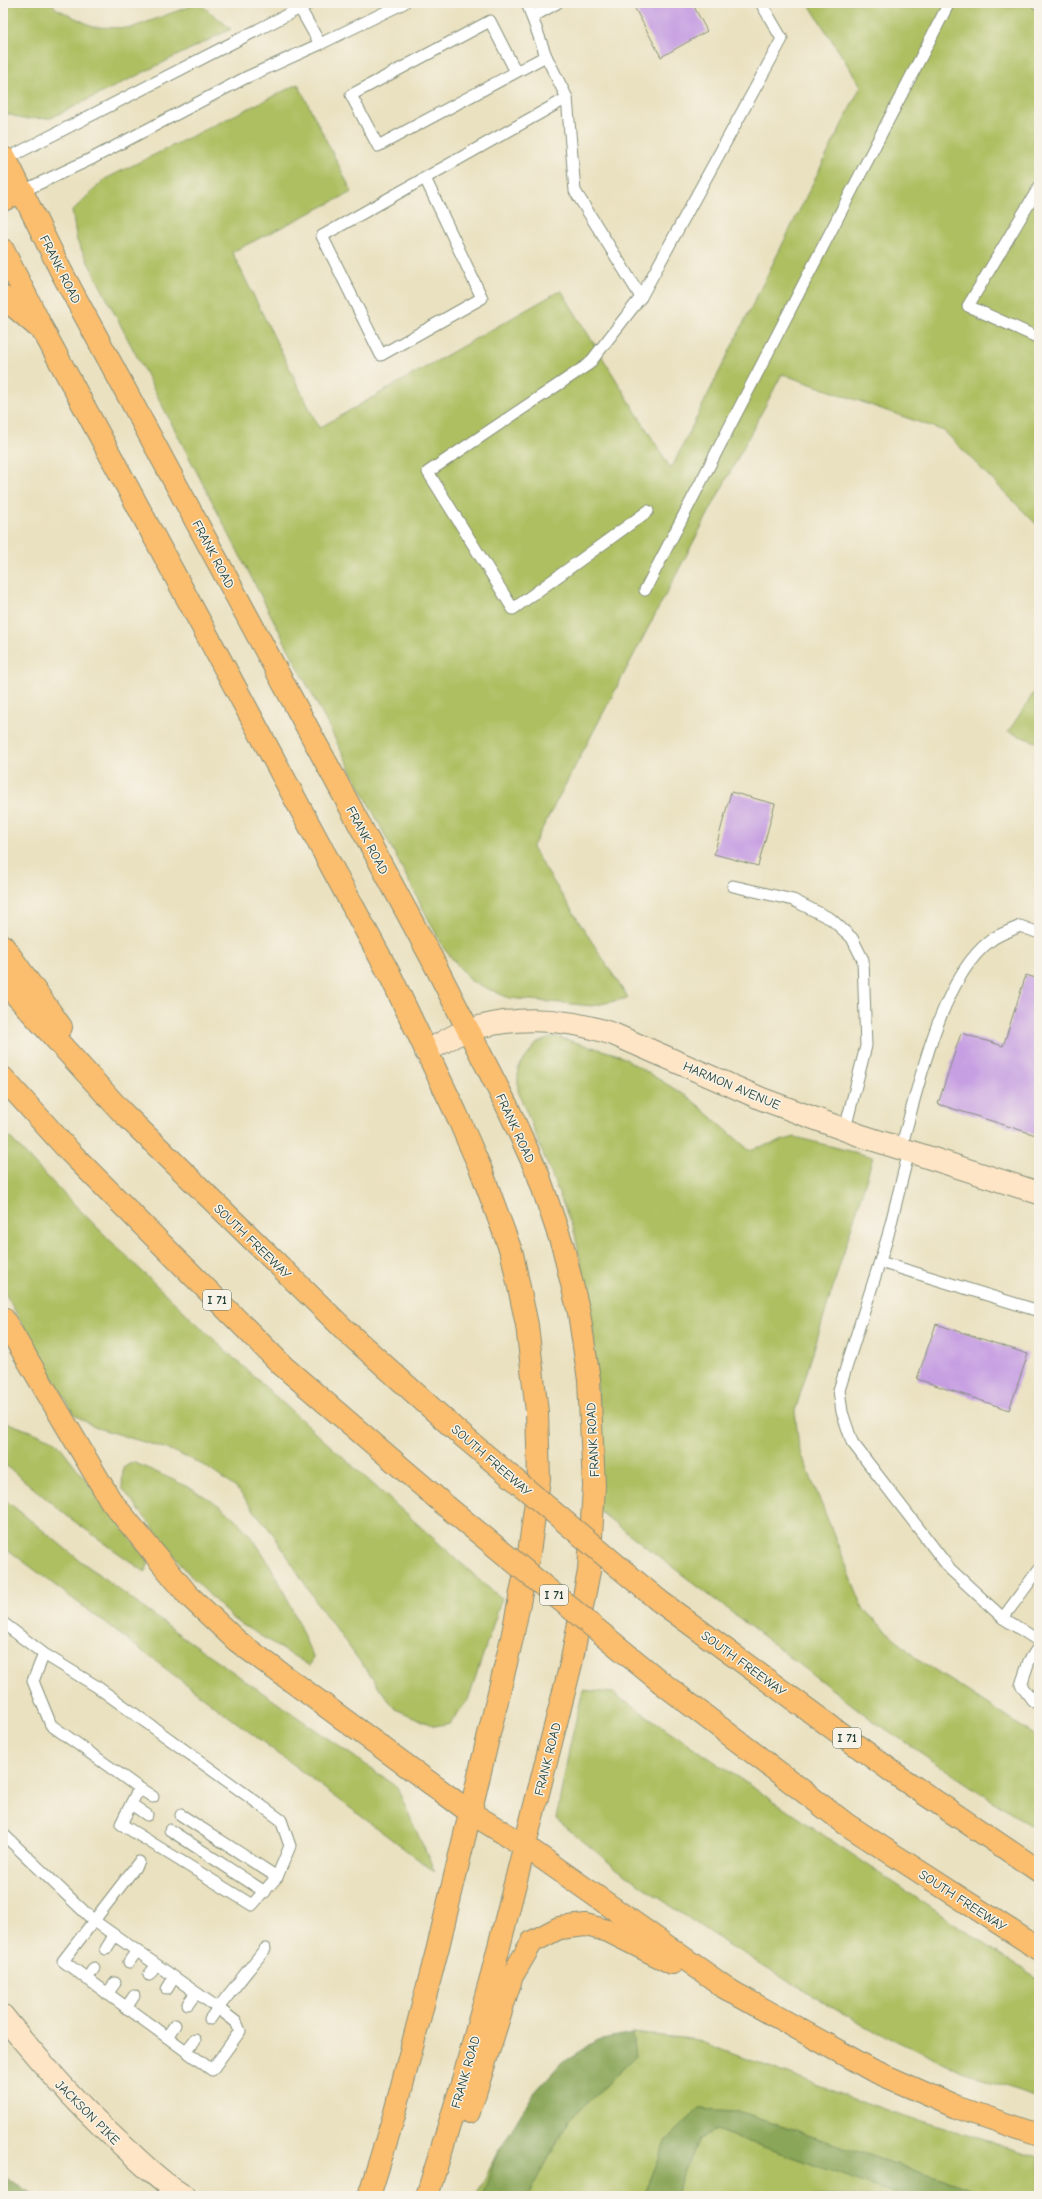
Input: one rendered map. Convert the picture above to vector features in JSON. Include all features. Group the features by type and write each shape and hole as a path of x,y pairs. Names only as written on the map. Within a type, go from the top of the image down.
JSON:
{"main road":[{"name":"FRANK ROAD","path":"4,157 23,191 61,271 424,943 508,1108 538,1174 560,1240 579,1313 589,1380 594,1486 589,1571 571,1664 525,1846 461,2087 428,2193"},
{"path":"3,200 23,191"},
{"path":"3,250 44,332 392,979 456,1113 481,1170 512,1254 527,1325 538,1412 539,1479 529,1553 512,1638 471,1813 394,2116 369,2196"},
{"path":"3,297 44,332"},
{"path":"3,946 121,1111"},
{"name":"SOUTH FREEWAY","path":"3,981 121,1111 346,1331 458,1432 658,1600 901,1778 1039,1871"},
{"name":"HARMON AVENUE","path":"426,1052 468,1030 523,1020 550,1020 595,1028 613,1034 762,1099 905,1150 1039,1193"},
{"name":"SOUTH FREEWAY","path":"3,1078 70,1152 283,1366 446,1506 662,1683 846,1824 1039,1949"},
{"path":"3,1318 112,1501 188,1595 237,1641 471,1813 525,1846 732,1992"},
{"path":"428,2193 464,2127 512,1976 532,1942 559,1928 586,1925 608,1931 732,1992 872,2070 956,2107 1039,2135"},
{"name":"JACKSON PIKE","path":"3,2016 43,2066 76,2102 144,2165 184,2196"}],"lane":[{"path":"4,157 298,6 310,3"},
{"path":"23,191 93,158 245,78 320,44 404,3"},
{"path":"527,3 546,56 567,98 575,191 642,297"},
{"path":"532,17 558,3"},
{"path":"648,511 513,610 428,472 588,364 642,297 782,39 761,3"},
{"path":"645,590 949,3"},
{"path":"298,6 320,44"},
{"path":"516,72 490,21 351,95 378,146 546,56"},
{"path":"425,178 482,298 382,355 322,236 567,98"},
{"path":"1039,186 968,306 1039,338"},
{"path":"733,886 793,900 831,919 852,938 863,960 866,1046 845,1129"},
{"path":"1039,933 1020,926 990,940 969,962 941,1012 905,1150 880,1262 839,1390 845,1420 852,1442 950,1569 1004,1618 1039,1641"},
{"path":"880,1262 1039,1311"},
{"path":"1004,1618 1039,1569"},
{"path":"3,1623 44,1654 96,1686 281,1820 290,1846 277,1877 252,1905 121,1824 138,1788"},
{"path":"1039,1646 1029,1661 1021,1685 1032,1700 1039,1705"},
{"path":"44,1654 33,1680 51,1725 138,1788 153,1797"},
{"path":"130,1804 147,1815"},
{"path":"181,1816 277,1877"},
{"path":"170,1830 264,1892"},
{"path":"3,1834 93,1920 194,1994 218,2008 236,2022 240,2032 212,2070 167,2037 149,2017 126,2008 63,1961 93,1920 139,1862"},
{"path":"106,1949 114,1936"},
{"path":"210,2019 265,1949"},
{"path":"129,1962 136,1952"},
{"path":"149,1975 156,1966"},
{"path":"87,1979 94,1968"},
{"path":"167,1989 173,1979"},
{"path":"108,1994 115,1983"},
{"path":"188,2004 194,1994"},
{"path":"126,2008 134,1996"},
{"path":"167,2037 175,2025"},
{"path":"186,2051 195,2040"}],"green space":[{"path":"3,3 53,3 55,8 94,27 131,28 199,3 231,29 51,118 22,119 3,112"},
{"path":"808,3 1039,3 1039,527 944,431 782,374 532,848 628,998 592,1006 509,998 471,981 444,949 77,241 72,211 105,179 298,84 352,192 232,252 319,428 561,290 671,469 861,86"},
{"path":"1039,685 1039,743 1008,732"},
{"path":"554,1036 619,1055 691,1099 749,1150 795,1137 873,1157 795,1411 799,1448 864,1610 915,1657 1039,1738 1039,1832 872,1720 598,1510 600,1423 592,1324 575,1234 518,1091 518,1068 537,1043"},
{"path":"3,1130 120,1250 242,1366 492,1591 502,1598 468,1700 450,1723 435,1726 395,1709 319,1606 273,1534 236,1488 205,1466 170,1450 94,1427 74,1414 3,1290"},
{"path":"3,1347 8,1365 3,1374"},
{"path":"3,1421 56,1441 149,1562 145,1572 71,1519 3,1463"},
{"path":"133,1462 180,1483 215,1502 240,1524 254,1540 287,1598 313,1657 310,1666 233,1619 189,1574 122,1488 123,1468"},
{"path":"3,1498 78,1559 173,1630 396,1786 435,1872 3,1546"},
{"path":"583,1690 613,1693 1007,1959 1039,1979 1039,2097 964,2073 865,2026 719,1939 617,1869 556,1819 570,1745"},
{"path":"632,2033 693,2039 889,2111 1039,2157 1039,2196 992,2196 735,2111 699,2109 667,2140 644,2196 528,2196 570,2119 635,2057"},
{"path":"632,2033 635,2057 570,2119 528,2196 482,2196 499,2150 534,2093 562,2062 598,2040"},
{"path":"699,2109 735,2111 992,2196 901,2196 716,2130 699,2138 675,2196 644,2196 667,2140"},
{"path":"716,2130 901,2196 675,2196 699,2138"},
{"path":"499,2150 482,2196 476,2196"},
{"path":"3,2177 36,2196 3,2196"}],"building":[{"path":"632,3 692,3 707,31 661,57"},
{"path":"731,792 775,804 758,866 714,854"},
{"path":"1026,975 1039,979 1039,1136 938,1104 961,1033 1003,1046"},
{"path":"936,1324 1028,1354 1009,1410 917,1379"}]}
